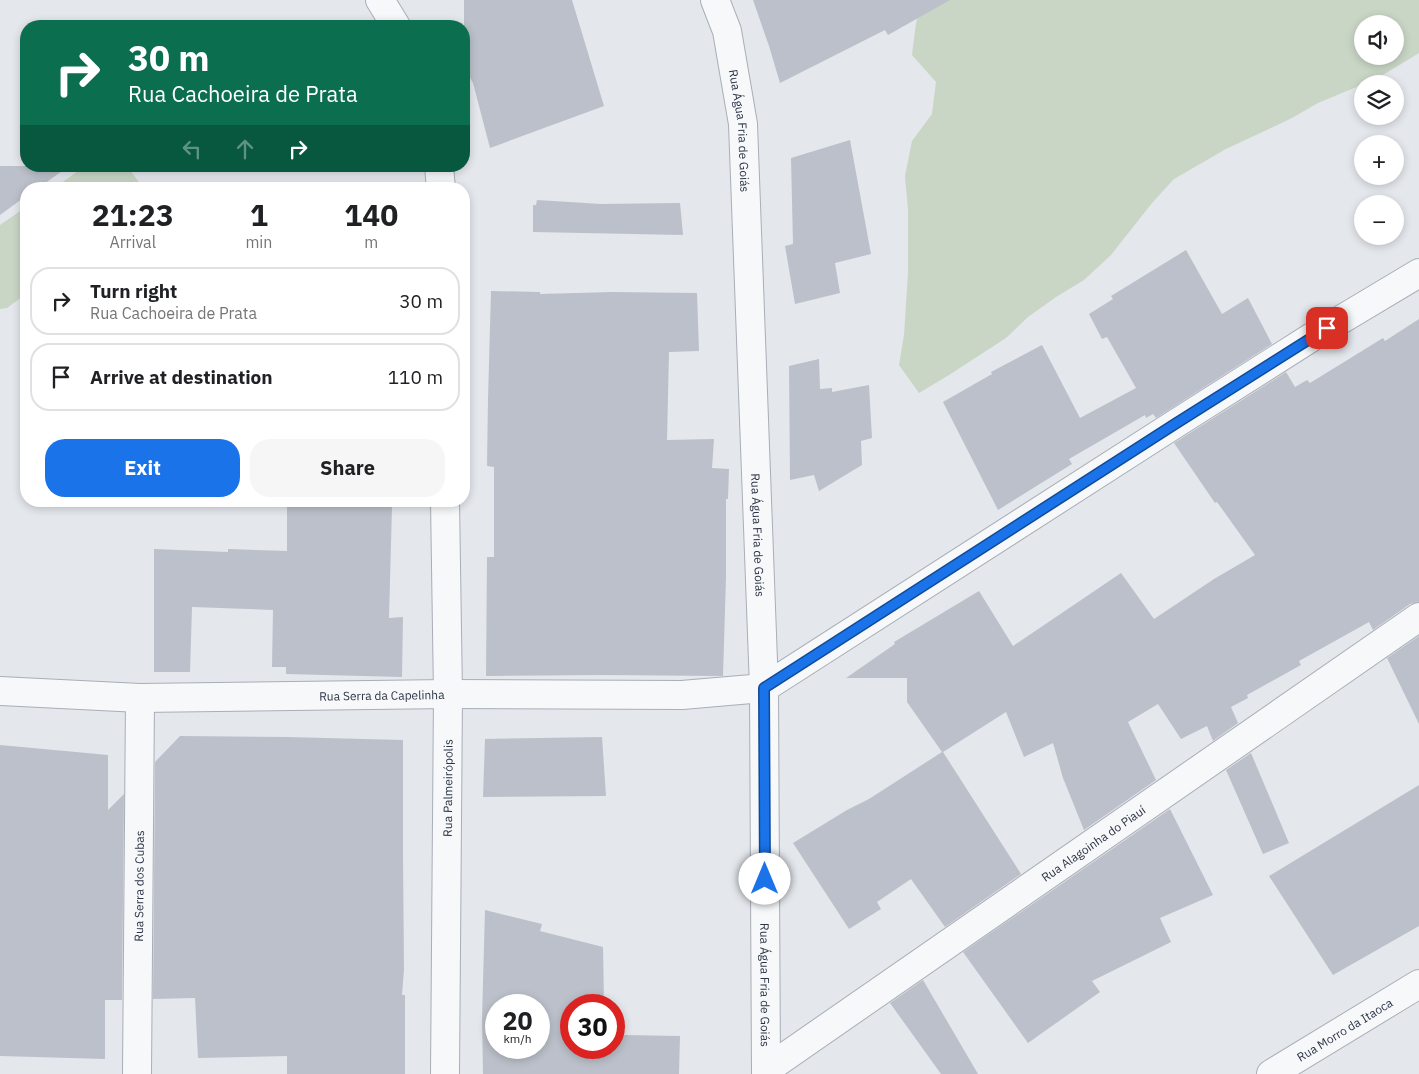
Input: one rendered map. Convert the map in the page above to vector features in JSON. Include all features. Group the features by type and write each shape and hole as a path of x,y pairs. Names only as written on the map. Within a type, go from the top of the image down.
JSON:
{"street":[{"path":"380,0 392,20"},
{"name":"Rua Água Fria de Goiás","path":"715,0 727,31 743,124 764,688 766,1072"},
{"path":"764,688 1312,337 1419,273"},
{"name":"Rua Palmeirópolis","path":"445,507 448,694 445,1074"},
{"name":"Rua Alagoinha do Piauí","path":"766,1072 1419,617"},
{"name":"Rua Serra da Capelinha","path":"0,691 140,698 448,694 682,695 764,688"},
{"name":"Rua Serra dos Cubas","path":"136,1074 140,698"},
{"name":"Rua Morro da Itaoca","path":"1270,1074 1419,984"}],"green space":[{"path":"923,0 1419,0 1419,53 1404,62 1404,15 1354,15 1354,65 1399,65 1383,75 1354,75 1354,88 1318,103 1290,119 1226,149 1174,179 1152,203 1111,255 1084,280 1028,317 1006,338 919,393 899,365 904,335 908,273 908,210 905,176 912,141 932,114 936,82 912,55 916,23"},
{"path":"77,172 131,172 139,182 63,182"},
{"path":"20,211 20,298 7,308 0,309 0,225"}],"building":[{"path":"464,0 572,0 604,106 490,148 470,78 470,20 464,20"},
{"path":"753,0 950,0 888,35 885,30 780,83"},
{"path":"850,140 871,254 835,263 840,293 795,304 785,246 793,244 791,158"},
{"path":"0,166 20,166 20,172 61,172 47,182 20,182 20,200 0,215"},
{"path":"537,200 601,204 680,203 683,235 533,232 533,205 536,205"},
{"path":"1186,250 1222,314 1248,298 1272,344 1156,418 1153,414 1146,418 1145,415 1069,459 1072,464 998,510 943,402 992,374 991,372 1042,345 1080,418 1136,388 1107,337 1102,339 1089,314 1113,299 1111,296"},
{"path":"491,291 540,292 540,294 613,292 697,293 699,351 669,352 667,440 714,439 712,468 729,469 728,499 726,499 723,676 486,676 487,557 494,557 494,467 487,466"},
{"path":"1419,319 1419,602 1410,604 1373,630 1369,622 1299,661 1301,665 1247,695 1248,698 1231,707 1238,723 1213,741 1207,726 1181,739 1158,704 1128,722 1156,780 1084,830 1063,778 1053,743 1024,757 1006,712 943,752 1021,874 945,927 911,879 877,902 881,909 849,929 793,843 847,810 869,799 942,752 907,702 907,678 846,678 895,644 894,642 979,591 1013,646 1121,573 1154,619 1214,579 1255,555 1217,502 1215,503 1174,443 1286,372 1295,387 1307,380 1310,383 1383,338 1385,341"},
{"path":"819,359 820,389 832,388 832,392 869,385 872,438 861,441 862,465 819,491 814,475 790,480 789,366"},
{"path":"287,507 392,507 389,618 403,617 402,677 286,674 286,667 272,667 273,610 192,607 190,672 154,672 154,549 228,552 228,549 287,551"},
{"path":"1419,636 1419,724 1387,658"},
{"path":"180,736 403,740 404,969 402,995 405,995 405,1074 287,1074 287,1056 198,1058 195,998 153,999 155,762"},
{"path":"602,737 606,796 483,797 485,739"},
{"path":"0,745 108,755 108,810 124,794 122,1000 105,1000 105,1059 0,1056"},
{"path":"1251,753 1289,843 1263,854 1226,770"},
{"path":"1419,785 1419,926 1333,975 1269,876"},
{"path":"1170,809 1213,895 1160,918 1171,942 1092,981 1100,992 1028,1043 963,952"},
{"path":"485,910 542,924 540,931 603,947 604,994 560,994 560,1059 625,1059 625,1035 680,1036 679,1074 483,1074 482,1019"},
{"path":"923,980 978,1074 941,1074 890,1003"}],"route":[{"path":"765,879 764,688 1327,328"}]}
